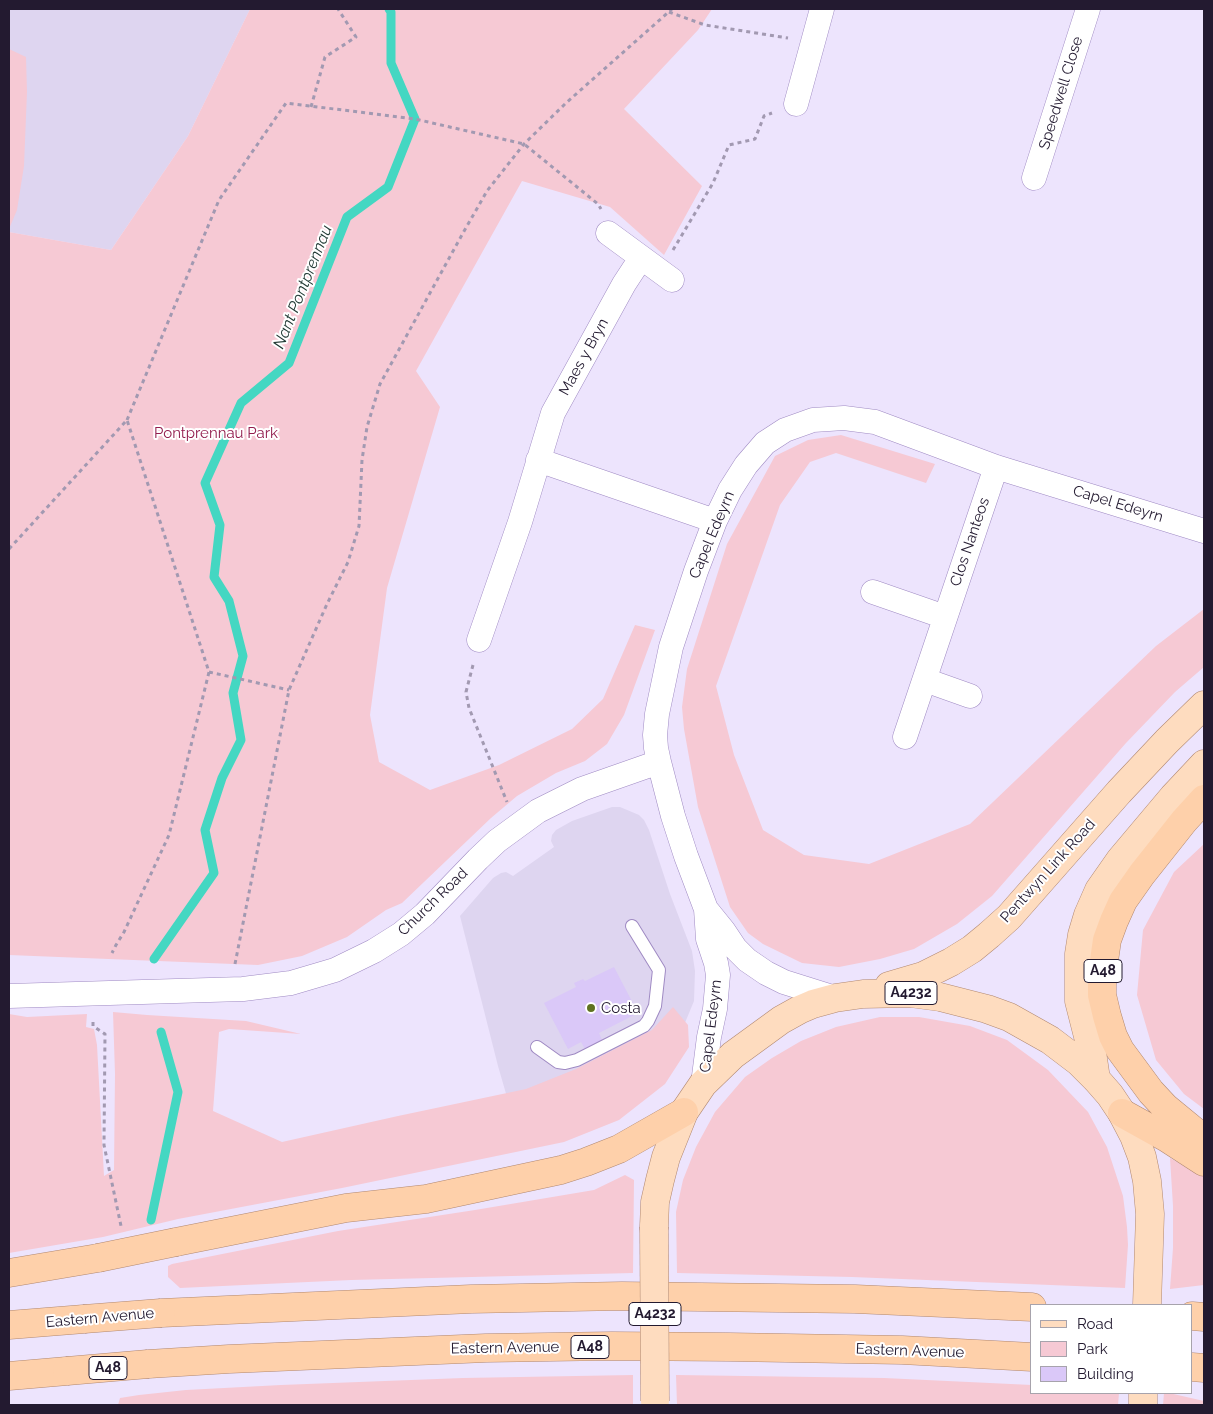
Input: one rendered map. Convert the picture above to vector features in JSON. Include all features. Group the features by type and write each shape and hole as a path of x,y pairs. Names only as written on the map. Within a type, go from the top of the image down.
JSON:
{"highway":[{"name":"A48","path":"1204,798 1142,874 1123,901 1107,940 1102,984 1102,995 1107,1016 1113,1036 1120,1050 1151,1092 1165,1107 1204,1138"},
{"path":"9,1273 98,1258 346,1208 426,1199 561,1170 619,1149 684,1112"},
{"path":"1122,1113 1167,1138 1204,1162"},
{"name":"Eastern Avenue","path":"9,1325 161,1313 471,1299 622,1296 855,1299 1030,1307"},
{"name":"Eastern Avenue","path":"9,1376 229,1359 476,1349 612,1346 883,1350 1030,1356"}],"main road":[{"name":"Pentwyn Link Road","path":"864,994 923,976 951,962 990,935 1015,911 1119,792 1204,705"},
{"path":"1096,1079 1092,1052 1079,1001 1078,954 1088,915 1099,890 1120,860 1173,797 1204,764"},
{"name":"A4232","path":"656,1403 655,1202 664,1165 684,1112 703,1084 733,1055 798,1010 835,998 864,994 910,993 940,997 988,1009 1009,1017 1050,1040 1079,1062 1110,1095 1122,1113 1142,1157 1147,1181 1150,1214 1147,1304"}],"street":[{"path":"796,104 822,9"},
{"name":"Speedwell Close","path":"1034,178 1088,9"},
{"path":"608,233 666,276"},
{"name":"Maes y Bryn","path":"479,640 520,522 554,413 624,284 641,258"},
{"name":"Capel Edeyrn","path":"703,1084 715,1009 718,975 708,939 706,909 673,816 659,762 655,735 657,714 671,647 696,571 730,490 746,465 765,443 785,430 812,420 844,418 875,422 996,466 1204,531"},
{"path":"538,460 716,521"},
{"name":"Clos Nanteos","path":"905,737 996,466"},
{"path":"873,592 945,617"},
{"path":"925,680 970,696"},
{"name":"Church Road","path":"9,996 243,989 291,983 335,970 374,951 401,934 425,914 478,859 538,811 582,789 659,762"},
{"name":"Capel Edeyrn","path":"706,909 724,930 735,948 747,960 784,982 835,998"}],"lane":[{"path":"537,1048 558,1062 565,1063 586,1056 644,1026 648,1021 654,1006 659,970 632,926"}],"path":[{"path":"311,107 325,56 356,37 338,9"},
{"path":"234,970 289,690 326,604 348,562 359,526 362,460 367,427 380,384 487,191 524,144 566,102 671,10 705,25 813,41"},
{"path":"9,549 126,420 220,200 286,103 415,119 524,144 598,204 614,226 608,233"},
{"path":"666,276 729,145 755,139 764,116 796,104"},
{"path":"112,953 124,932 169,835 209,672 126,420"},
{"path":"479,640 466,692 469,708 510,808"},
{"path":"209,672 289,690"},
{"path":"93,1022 93,1026 105,1034 104,1145 122,1230"}],"shaded area":[{"path":"9,9 250,9 188,136 111,250 9,232"},
{"path":"612,807 620,807 639,815 649,830 670,894 692,951 695,971 694,1001 682,1030 509,1104 460,916 493,878 506,872 513,876 554,847 551,841 552,835 556,830 572,821"}],"green space":[{"name":"Pontprennau Park","path":"250,9 712,9 698,30 624,109 702,186 664,255 610,207 522,181 416,371 440,407 387,588 370,715 379,762 430,790 499,765 572,729 603,699 635,625 655,630 624,715 607,744 585,761 556,773 517,796 491,818 402,903 386,910 347,937 302,956 258,965 9,955 9,232 111,250 188,136"},
{"path":"9,49 26,57 27,92 24,166 17,210 9,229"},
{"path":"841,435 935,464 926,483 836,453 810,462 780,505 716,686 734,755 763,830 804,855 869,864 970,824 1156,646 1204,609 1204,667 1175,692 1126,743 992,896 957,924 914,949 880,959 839,967 802,963 763,944 748,933 730,907 698,807 684,729 682,707 687,669 727,544 775,456 808,440"},
{"path":"1204,844 1204,1109 1184,1094 1156,1060 1137,995 1143,930 1174,872"},
{"path":"673,1007 688,1025 689,1047 665,1084 619,1120 564,1142 342,1188 178,1219 103,1237 9,1253 9,1014 27,1017 87,1014 86,1027 94,1029 97,1045 104,1176 114,1170 115,1074 113,1012 246,1021 301,1034 229,1029 219,1032 213,1111 282,1142 526,1089 576,1069 652,1030"},
{"path":"880,1017 919,1017 970,1026 1007,1040 1048,1070 1088,1112 1107,1147 1123,1196 1128,1245 1125,1288 852,1277 677,1273 676,1212 683,1180 696,1147 715,1112 745,1077 801,1041 836,1027"},
{"path":"1170,1158 1204,1176 1204,1285 1170,1289 1173,1248 1173,1206"},
{"path":"625,1175 634,1180 633,1273 351,1280 180,1288 168,1277 168,1266 172,1264 338,1231 594,1190"},
{"path":"633,1375 633,1405 118,1405 120,1398 186,1390 463,1378"},
{"path":"676,1375 884,1378 1030,1385 1030,1394 1119,1394 1118,1405 677,1405"},
{"path":"1164,1394 1173,1394 1204,1401 1204,1405 1163,1405"}],"building":[{"name":"Costa","path":"614,967 638,1013 599,1033 602,1040 585,1049 581,1042 568,1049 544,1003 576,987 574,983 583,979 585,981"}],"waterway":[{"name":"Nant Pontprennau","path":"154,959 214,873 205,830 222,778 241,740 233,693 243,656 229,601 214,577 220,525 205,483 241,403 289,363 347,217 388,187 415,119 391,63 391,12 389,9"},
{"name":"Nant Pontprennau","path":"151,1220 178,1092 161,1032"}],"place":[{"name":"Costa","path":"591,1008"}]}
